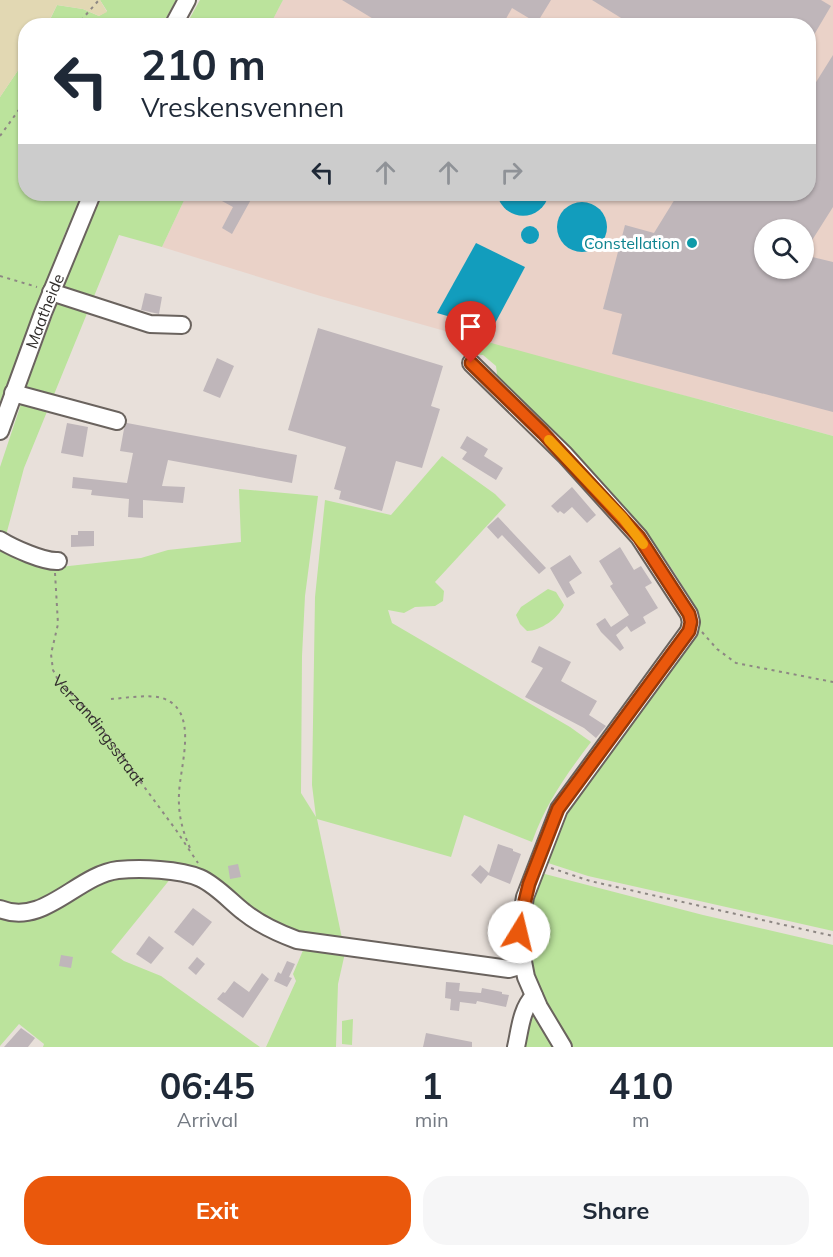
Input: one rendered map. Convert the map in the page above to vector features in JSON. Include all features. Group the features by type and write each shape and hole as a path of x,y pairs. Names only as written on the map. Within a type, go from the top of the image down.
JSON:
{"street":[{"path":"177,18 187,0"},
{"name":"Maatheide","path":"0,431 51,292 89,201"},
{"path":"51,292 150,324 182,325"},
{"path":"471,363 543,433 623,518 639,537 684,604 691,622 689,631 558,809 537,864 521,917 520,946 523,965 534,996 563,1047"},
{"path":"13,393 117,421"},
{"path":"0,540 10,546 56,561"},
{"path":"0,909 9,912 32,911 44,907 86,881 106,872 119,870 187,873 204,880 269,929 297,939 509,969 523,965"},
{"path":"516,1047 525,1010 528,1002 534,996"}],"path":[{"path":"83,18 99,0"},
{"path":"0,136 18,111"},
{"path":"0,276 51,292"},
{"name":"Verzandingsstraat","path":"56,561 58,624 51,654 53,670 58,680 92,716 193,855 204,880"},
{"path":"691,622 717,649 736,663 833,682"},
{"path":"111,699 161,698 171,702 184,718 186,730 179,795 180,818 183,832 193,855"},
{"path":"537,864 590,880 833,936"}],"shaded area":[{"path":"283,0 833,0 833,436 588,371 317,295 162,247 184,201 816,201 816,18 274,18"}],"green space":[{"path":"100,0 176,0 166,18 51,18 57,5 83,9 99,16 107,11"},
{"path":"200,0 283,0 274,18 190,18"},
{"path":"18,70 18,201 80,201 65,233 0,402 0,97"},
{"path":"99,201 184,201 162,247 119,235 24,468 5,539 0,536 0,467 68,274"},
{"path":"446,330 833,436 833,931 588,876 545,862 569,803 695,634 699,613 677,576 644,531 584,465 498,382 496,366 483,355 468,354"},
{"path":"442,456 495,494 506,505 435,582 444,591 443,601 435,606 415,607 404,613 388,610 392,623 570,727 591,742 557,790 532,842 464,815 451,857 317,819 343,943 272,926 229,892 132,863 112,862 100,865 52,893 26,903 13,904 0,901 0,545 60,567 141,558 168,550 241,542 239,489 318,496 305,596 301,793 316,817 312,785 315,597 325,500 391,515"},
{"path":"548,589 556,592 564,605 562,610 538,629 527,631 520,624 516,615 521,607"},
{"path":"541,873 703,915 833,945 833,1047 569,1047 544,1002 529,964 528,924 532,900"},
{"path":"127,876 171,878 111,952 124,961 161,976 260,1047 43,1047 44,1044 19,1024 0,1046 0,913 108,878"},
{"path":"304,948 345,953 338,984 336,1047 266,1047 296,981 293,974"},
{"path":"530,1011 535,1011 556,1047 521,1047"},
{"path":"353,1019 352,1045 342,1044 342,1021"}],"sand":[{"path":"0,0 100,0 107,12 99,16 83,9 57,5 50,18 18,18 18,70 0,97"}],"water":[{"path":"500,201 546,201 539,210 523,216 507,210"},
{"path":"582,202 591,204 602,213 607,227 605,236 596,247 582,252 573,250 562,241 557,227 559,218 568,207"},
{"path":"530,226 536,229 539,235 536,241 530,244 524,241 521,235 524,229"},
{"path":"476,243 525,267 492,329 437,313"}],"building":[{"path":"342,0 551,0 540,18 529,18 512,8 506,18 372,18"},
{"path":"592,0 821,0 831,6 816,31 816,18 621,18"},
{"name":"Constellation","path":"833,55 833,207 814,237 814,219 754,219 754,279 814,279 814,257 833,262 833,412 612,354 622,314 603,309 625,225 654,233 674,201 816,201 816,82"},
{"path":"222,201 250,201 232,234 222,228 233,207"},
{"path":"145,293 162,297 159,314 141,310"},
{"path":"318,328 443,366 431,406 440,409 422,468 396,461 382,511 339,499 341,491 334,489 346,447 288,430"},
{"path":"217,358 234,366 220,398 203,391"},
{"path":"67,423 88,427 83,457 61,453"},
{"path":"127,423 297,455 292,483 168,460 162,486 185,487 183,503 143,500 143,518 128,517 129,499 91,495 92,490 72,488 73,477 127,483 133,453 120,451"},
{"path":"467,436 488,449 484,456 503,468 496,480 462,459 467,452 460,448"},
{"path":"572,487 596,515 587,523 572,507 564,514 560,511 558,513 551,506"},
{"path":"498,517 546,568 539,574 502,535 498,539 487,527"},
{"path":"78,531 94,531 94,546 71,547 71,535 78,535"},
{"path":"620,547 634,570 641,566 652,583 645,587 658,608 643,617 646,623 631,632 627,626 616,635 624,648 620,651 596,624 605,618 611,627 629,615 610,586 613,584 599,561"},
{"path":"570,555 582,573 569,582 575,593 567,598 550,568"},
{"path":"539,646 571,662 561,681 597,701 589,715 606,726 596,738 584,728 525,697 543,668 531,662"},
{"path":"498,844 521,854 510,884 488,875 481,884 471,875 480,865 489,873"},
{"path":"238,864 241,877 230,879 228,866"},
{"path":"193,908 212,922 193,946 174,932"},
{"path":"149,936 164,948 151,964 136,954"},
{"path":"61,955 73,957 71,968 59,966"},
{"path":"197,957 205,964 196,975 188,968"},
{"path":"287,961 295,964 287,987 274,981 278,972 281,974"},
{"path":"262,973 269,979 243,1018 217,999 234,981 249,992"},
{"path":"446,982 460,983 459,991 481,993 482,988 502,992 502,994 509,995 506,1007 477,1001 476,1004 460,1002 459,1011 450,1010 451,999 445,998"},
{"path":"21,1028 35,1038 28,1047 4,1047"},
{"path":"426,1033 472,1042 472,1047 423,1047"}],"slow traffic":[{"path":"549,440 623,518 643,544"}],"place":[{"name":"Constellation","path":"692,243"}],"route":[{"path":"471,363 543,433 623,518 639,537 684,604 691,622 689,631 558,809 529,884 519,932"}]}
